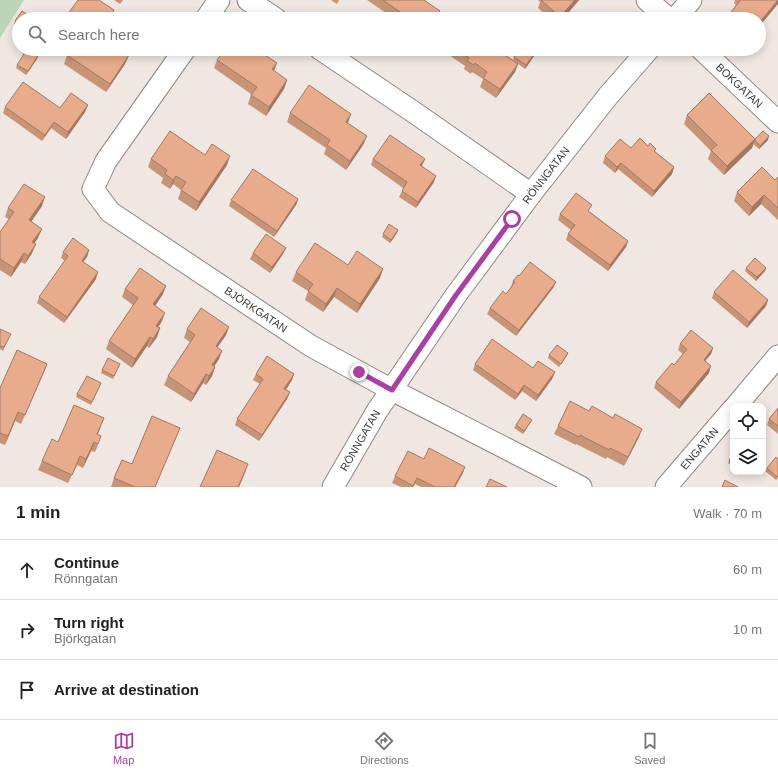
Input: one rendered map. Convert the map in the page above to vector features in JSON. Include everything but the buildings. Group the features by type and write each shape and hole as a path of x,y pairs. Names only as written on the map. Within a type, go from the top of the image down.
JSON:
{"street":[{"path":"211,12 219,0"},
{"path":"248,0 266,12"},
{"path":"647,0 661,12"},
{"path":"681,12 691,0"},
{"name":"BJÖRKGATAN","path":"180,56 106,161 93,189 110,212 311,346 392,390 581,487"},
{"path":"330,56 416,113 531,194"},
{"name":"RÖNNGATAN","path":"333,487 377,411 456,295 531,194 608,96 643,56"},
{"name":"BOKGATAN","path":"708,56 778,122"},
{"path":"739,403 778,356"},
{"name":"ENGATAN","path":"666,487 730,412"}],"green space":[{"path":"0,0 24,0 16,12 12,12 12,19 0,38"}],"route":[{"path":"359,372 392,390 456,295 512,219"}]}
